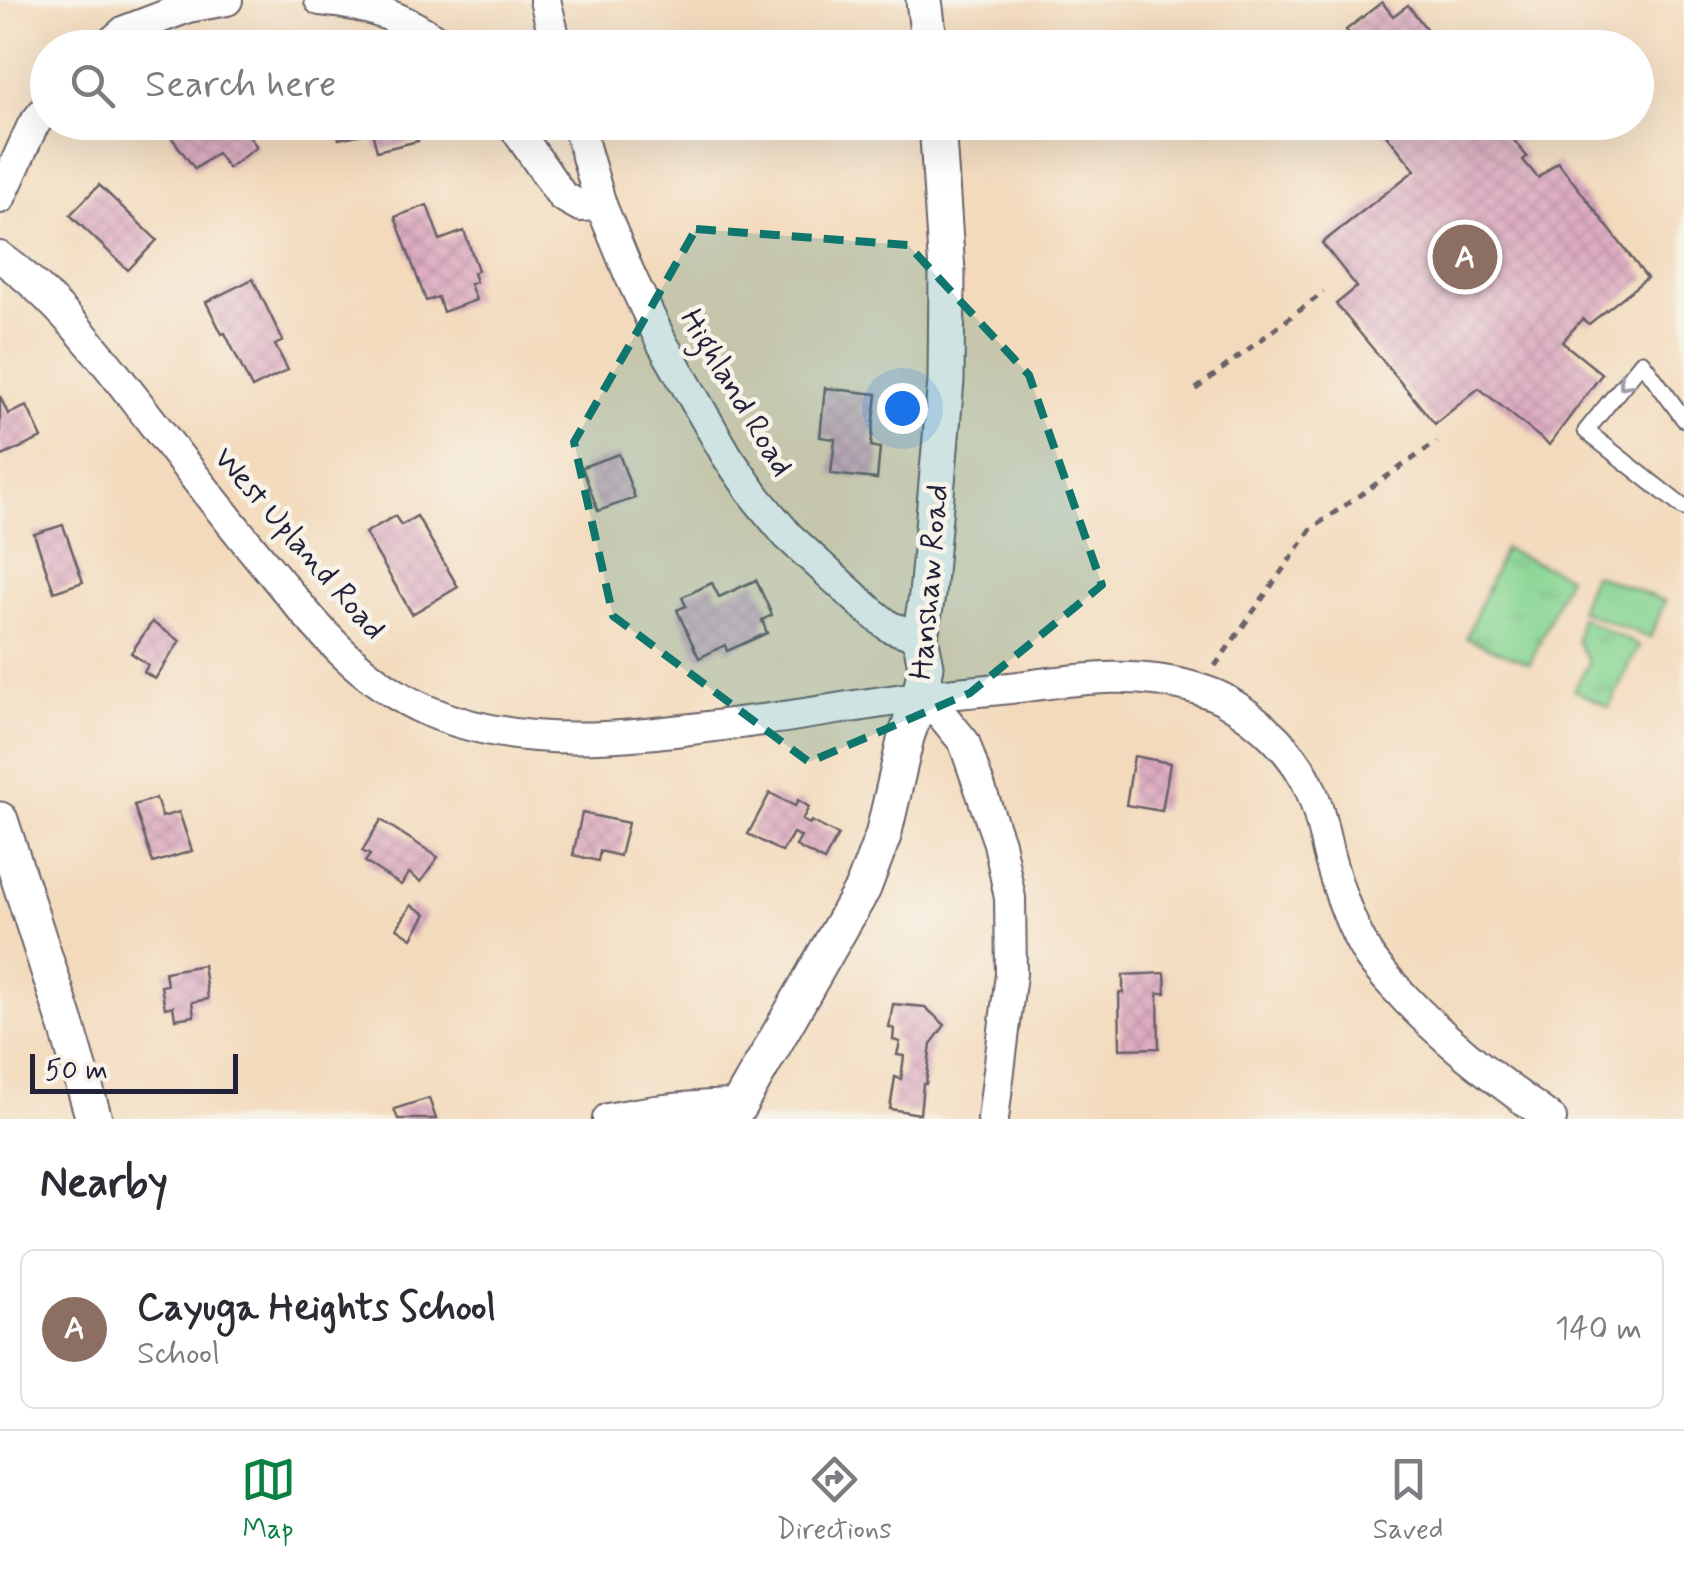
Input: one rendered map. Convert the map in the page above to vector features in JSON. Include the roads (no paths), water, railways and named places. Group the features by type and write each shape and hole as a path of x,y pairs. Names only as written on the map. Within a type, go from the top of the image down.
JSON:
{"street":[{"path":"122,30 146,0"},
{"path":"136,30 188,7 227,0"},
{"path":"320,0 352,3 388,14 420,30"},
{"path":"545,0 552,30"},
{"path":"924,0 928,30"},
{"path":"0,198 30,131"},
{"path":"523,140 562,196 580,206 601,205"},
{"name":"Highland Road","path":"582,140 601,205 662,343 727,456 788,536 870,612 890,627 920,637"},
{"name":"Hanshaw Road","path":"734,1112 864,888 884,836 906,737 920,697 926,666 920,637 931,560 946,381 947,272 938,140"},
{"name":"West Upland Road","path":"0,258 50,299 118,378 219,510 318,628 366,674 424,709 486,730 586,737 685,730 1097,677 1180,684 1222,697 1266,729 1298,766 1312,790 1340,893 1370,959 1436,1029 1551,1119"},
{"path":"920,697 941,714 964,742 999,843 1010,898 1012,974 994,1119"},
{"path":"0,820 94,1119"},
{"path":"608,1119 703,1106 734,1112"}],"lane":[{"path":"1684,419 1642,362 1586,431 1684,508"}],"place":[{"name":"Cayuga Heights School","path":"1465,257"}]}
